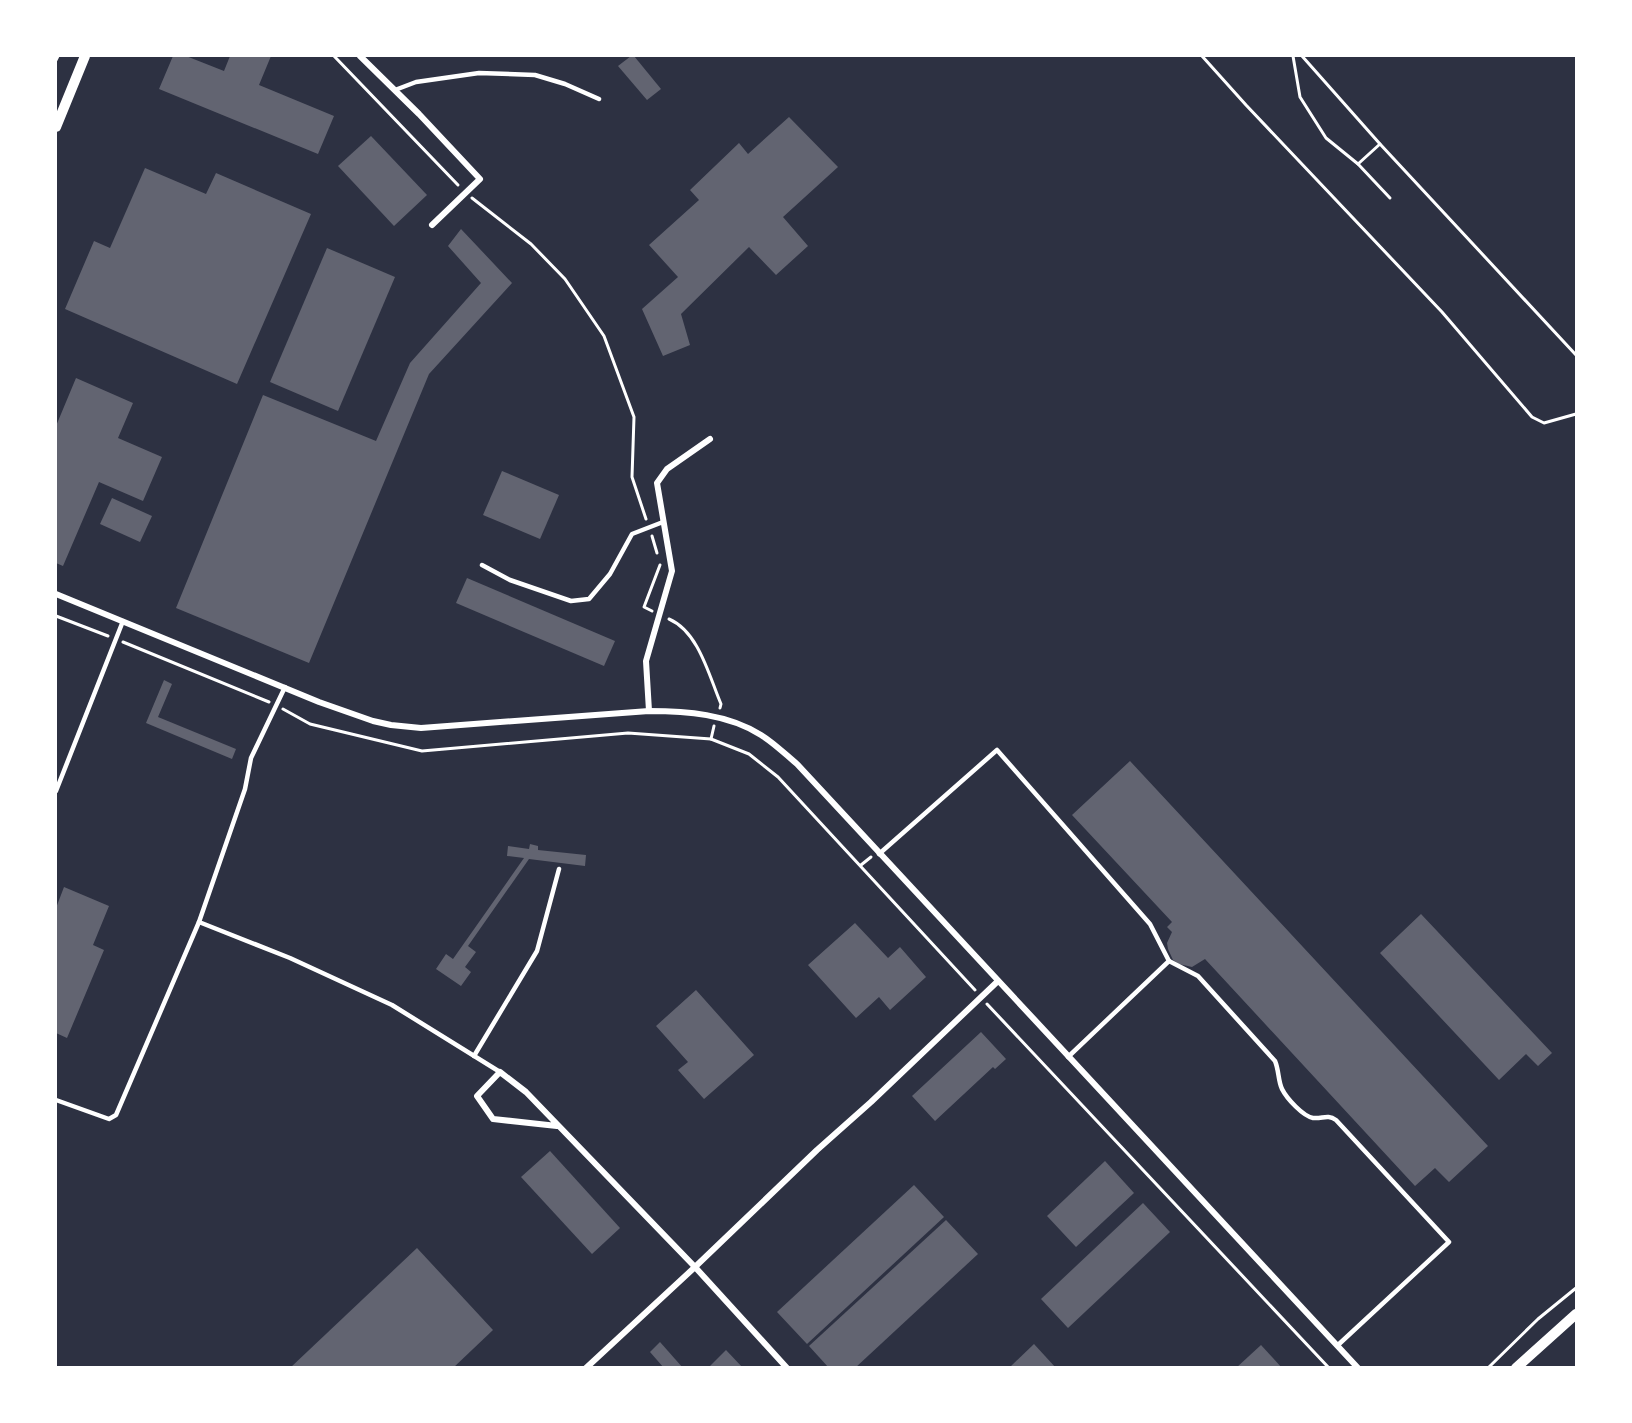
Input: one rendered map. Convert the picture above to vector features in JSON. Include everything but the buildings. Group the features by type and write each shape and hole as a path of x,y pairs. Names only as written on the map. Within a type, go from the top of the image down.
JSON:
{"street":[{"path":"56,127 85,56"},
{"path":"360,56 480,179 432,225"},
{"path":"649,711 646,662 672,571 657,483 666,468 710,439"},
{"path":"56,594 285,687 373,721 391,725 421,728 649,711 677,711 717,717 759,734 797,764 1358,1368"},
{"path":"586,1368 817,1150 872,1102 998,981"},
{"path":"557,1126 493,1119 477,1096 500,1072 526,1092 695,1267 787,1368"},
{"path":"1516,1368 1576,1314"}],"lane":[{"path":"395,90 416,82 479,72 535,75 565,84 599,99"},
{"path":"482,565 510,580 571,601 589,599 610,574 632,534 663,522"},
{"path":"56,791 123,620"},
{"path":"56,1100 109,1119 116,1115 199,922 245,789 251,758 285,687"},
{"path":"879,854 997,750 1150,924 1169,961 1198,976 1275,1061 1279,1070 1281,1088 1305,1115 1314,1118 1328,1116 1336,1120 1449,1242 1338,1345"},
{"path":"474,1056 537,951 559,869"},
{"path":"199,922 290,957 392,1005 500,1072"},
{"path":"1068,1057 1169,961"}],"path":[{"path":"56,60 57,56"},
{"path":"334,56 465,192 531,244 565,279 604,336 634,417 632,477 658,554"},
{"path":"1202,56 1442,312 1532,417 1544,423 1576,414"},
{"path":"1293,56 1300,98 1326,138 1358,164 1390,198"},
{"path":"1302,56 1380,144 1576,355"},
{"path":"1358,164 1380,144"},
{"path":"661,563 644,607 678,623 694,642 721,704 711,739"},
{"path":"56,616 276,705 310,724 422,751 628,733 711,739 749,754 778,777 958,970 981,998 1329,1368"},
{"path":"1488,1368 1538,1319 1576,1288"}]}
